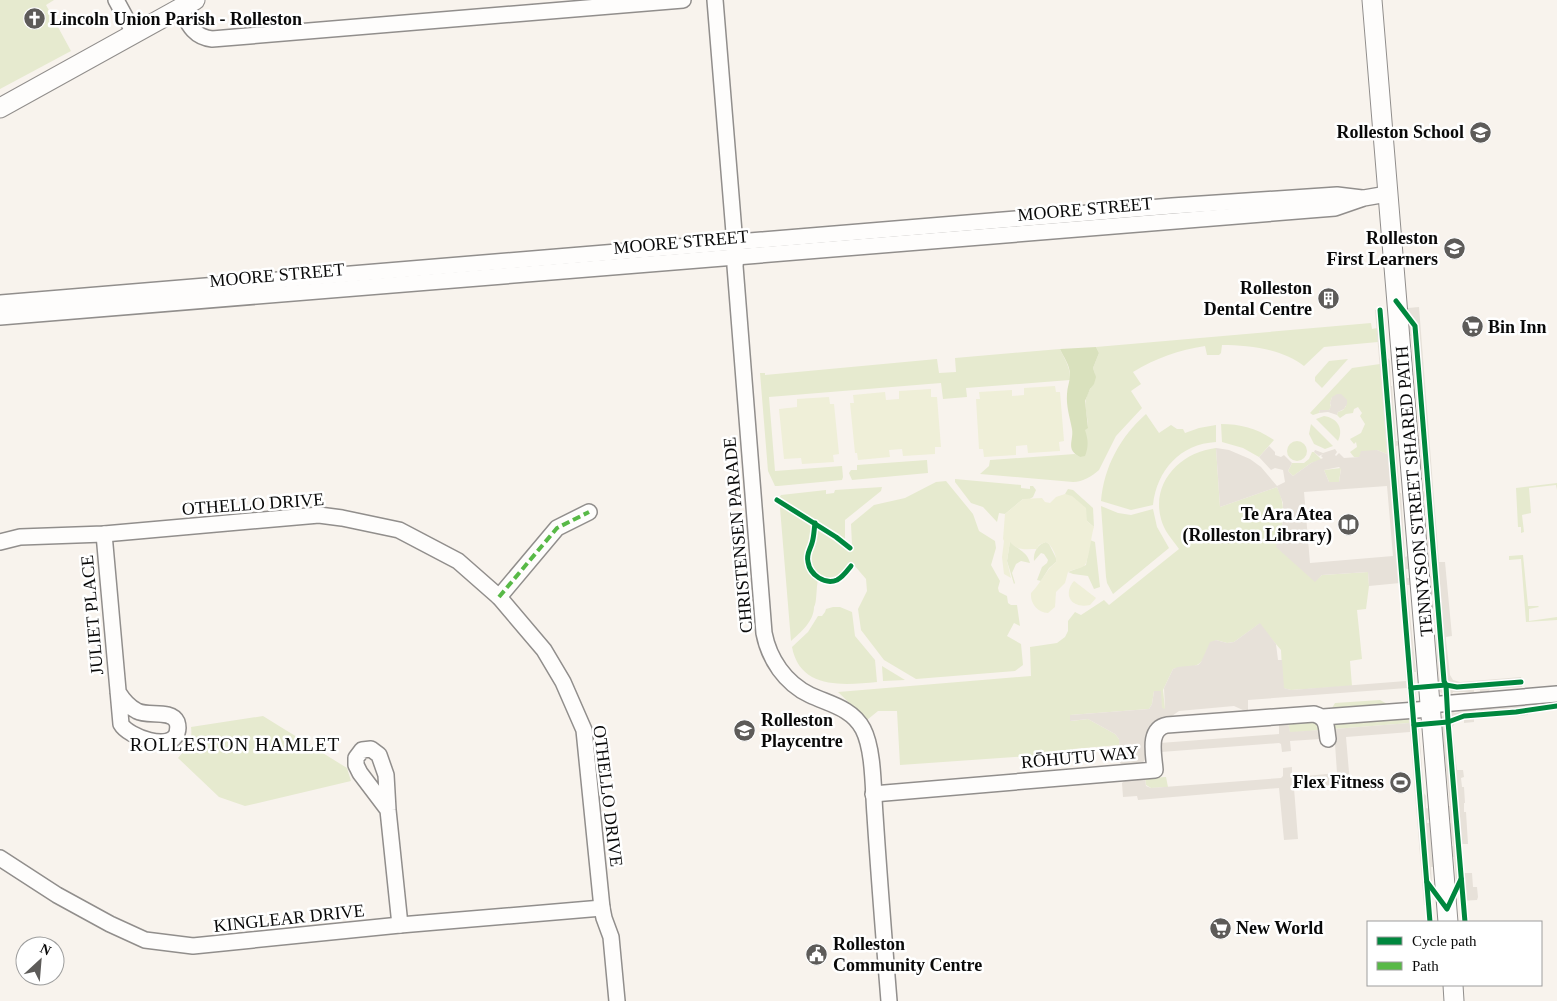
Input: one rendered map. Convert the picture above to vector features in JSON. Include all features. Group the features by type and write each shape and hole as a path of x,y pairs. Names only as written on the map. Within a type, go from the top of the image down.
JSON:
{"street":[{"path":"116,0 134,33"},
{"path":"0,108 188,4 197,34 212,39 684,0"},
{"name":"CHRISTENSEN PARADE","path":"715,0 736,250 735,266 745,401 766,643 778,667 795,686 808,694 847,711 862,727 869,746 889,1001"},
{"path":"1372,0 1448,921"},
{"name":"MOORE STREET","path":"0,303 1336,208 1364,198 1387,194"},
{"name":"MOORE STREET","path":"0,317 736,250"},
{"path":"499,597 510,581 557,528 589,512"},
{"name":"OTHELLO DRIVE","path":"0,542 20,537 104,534 319,515 399,530 458,561 499,597 544,650 563,682 584,730 603,913 602,938 606,1001"},
{"name":"JULIET PLACE","path":"104,534 118,692"},
{"name":"RŌHUTU WAY","path":"873,794 1160,769 1153,740 1155,732 1162,726 1322,716 1557,694"},
{"path":"1322,716 1327,725 1328,738"},
{"path":"388,810 400,925"},
{"name":"KINGLEAR DRIVE","path":"0,858 57,895 110,924 145,940 193,946 400,925 603,913"},
{"name":"OTHELLO DRIVE","path":"603,913 610,938 617,1001"},
{"path":"1453,986 1454,1001"}],"green space":[{"path":"0,0 54,0 46,5 71,51 0,89"},
{"path":"1371,323 1372,329 1377,328 1378,342 1324,347 1304,366 1276,352 1243,346 1222,345 1219,355 1207,355 1205,346 1168,355 1133,372 1141,384 1131,391 1142,408 1116,436 1099,470 1090,476 1073,482 980,474 989,466 990,460 1075,454 1080,457 1086,435 1084,430 1088,427 1086,399 1094,381 1095,373 1093,368 1099,353 1096,347"},
{"path":"1096,347 1099,353 1093,368 1096,377 1085,401 1088,428 1085,430 1087,449 1085,456 1080,457 1071,448 1072,429 1067,398 1070,371 1060,349"},
{"path":"1060,349 1069,368 1070,380 966,388 967,397 943,399 941,383 769,397 775,471 842,466 843,477 842,480 775,486 768,471 760,373 765,373 765,375 937,359 939,373 956,372 955,358"},
{"path":"1348,359 1322,388 1315,381 1315,377 1329,361"},
{"path":"1380,364 1387,454 1377,450 1354,457 1350,452 1357,447 1356,442 1354,444 1350,439 1361,433 1365,424 1360,416 1362,413 1358,407 1354,409 1353,413 1346,414 1340,418 1337,415 1338,412 1346,406 1332,397 1329,410 1320,410 1319,413 1313,415 1310,413 1352,368"},
{"path":"1055,386 1056,392 1060,392 1064,441 1059,442 1060,451 1028,453 1027,445 1016,446 1016,455 984,457 983,449 979,449 976,399 980,399 979,392 1012,390 1012,396 1024,395 1024,388"},
{"path":"931,389 931,397 937,397 941,447 935,447 935,454 903,456 902,449 889,450 890,457 858,460 857,453 855,453 850,403 854,403 853,395 885,392 886,400 899,399 899,391"},
{"path":"829,397 830,404 834,404 839,454 833,455 834,462 802,464 801,458 784,459 779,409 797,407 797,399"},
{"path":"1146,414 1159,433 1171,425 1177,429 1183,429 1185,433 1216,425 1216,442 1192,448 1172,461 1159,481 1153,505 1131,510 1101,501 1106,476 1115,453 1128,433"},
{"path":"1324,416 1333,419 1338,424 1340,436 1338,441 1316,419"},
{"path":"1221,424 1249,428 1274,440 1259,457 1243,448 1222,442"},
{"path":"1311,424 1333,446 1325,449 1314,444 1309,434"},
{"path":"1297,441 1304,444 1307,451 1304,458 1297,461 1290,458 1287,451 1290,444"},
{"path":"1216,448 1220,507 1277,487 1282,501 1283,516 1277,547 1315,581 1322,575 1368,572 1369,586 1366,609 1357,610 1362,659 1350,661 1352,686 1291,690 1283,688 1281,650 1259,624 1234,642 1227,643 1216,640 1209,646 1202,660 1197,665 1173,669 1163,690 1165,709 1162,709 1154,691 1152,704 1149,709 1070,715 1071,721 1088,719 1115,734 1119,739 1119,745 1073,749 1073,753 900,765 897,711 878,711 867,720 838,692 1031,676 1030,647 1057,643 1065,637 1068,631 1068,621 1075,612 1081,615 1104,600 1109,605 1179,549 1168,535 1162,523 1159,505 1160,493 1165,481 1181,462 1203,451"},
{"path":"1312,452 1322,460 1311,463 1293,476 1288,471 1292,463 1304,463 1309,459"},
{"path":"927,460 928,473 852,480 849,473 851,470 857,470 857,465"},
{"path":"1341,468 1339,482 1329,482 1324,470"},
{"path":"955,479 1021,485 1021,488 1030,489 1030,486 1033,486 1036,490 1033,497 1028,500 1023,499 1005,514 999,513 997,522 983,507 971,503 955,482"},
{"path":"946,481 973,514 979,531 995,541 996,548 991,565 1000,581 999,592 1007,596 1008,603 1017,605 1020,626 1014,623 1007,636 1021,644 1023,665 1015,671 916,679 884,660 861,630 858,609 867,591 866,579 854,565 835,582 818,580 816,602 812,617 791,641 780,508 782,506 790,511 792,507 779,498 781,495 826,490 826,494 834,493 835,490 882,487 881,491 845,520 845,541 852,545 851,524 874,505 905,498 936,482"},
{"path":"1557,483 1557,490 1556,485 1529,488 1531,513 1522,515 1524,532 1521,533 1521,527 1518,527 1516,488"},
{"path":"1068,489 1073,490 1093,508 1094,527 1065,494"},
{"path":"1065,494 1072,496 1086,508 1087,521 1094,527 1086,564 1068,572 1065,583 1056,592 1055,607 1048,613 1041,611 1035,606 1031,593 1056,562 1054,551 1046,542 1039,545 1037,549 1022,549 1010,542 1007,561 1011,578 1004,574 1002,557 1005,514 1023,499 1042,498 1045,502 1050,503 1056,497"},
{"path":"1101,506 1118,513 1131,515 1153,509 1157,527 1169,548 1113,594 1106,577"},
{"path":"1090,540 1095,542 1100,587 1094,589 1088,576 1068,572 1086,565"},
{"path":"1010,541 1027,556 1030,563 1021,561 1016,564 1012,573 1014,584 1007,561"},
{"path":"1046,542 1056,558 1056,562 1049,568 1041,581 1037,580 1042,567 1048,560 1041,553 1034,561 1034,558 1038,547"},
{"path":"1523,555 1528,606 1539,607 1529,609 1529,621 1557,617 1557,620 1526,622 1521,559 1509,560 1509,556"},
{"path":"1074,581 1096,598 1090,605 1078,605 1071,600 1069,591"},
{"path":"840,607 852,612 855,636 875,660 877,682 838,684 825,682 814,678 804,671 797,661 792,647 808,632 818,616 822,616 826,609"},
{"path":"882,666 905,680 883,681"},
{"path":"1380,700 1391,706 1333,711 1332,708 1335,703"},
{"path":"1409,714 1410,723 1334,729 1335,723"},
{"path":"263,716 347,768 351,781 245,806 219,797 178,758 190,740 191,727"},
{"path":"1312,721 1319,725 1320,730 1290,733 1288,723"},
{"path":"1166,777 1168,787 1151,788 1146,785 1145,778"}],"shaded area":[{"path":"1419,307 1439,562 1445,562 1452,636 1446,637 1450,675 1453,680 1460,682 1521,677 1522,687 1490,689 1489,691 1480,692 1480,690 1474,690 1474,692 1453,692 1447,695 1437,690 1435,681 1439,681 1433,595 1430,590 1432,590 1431,583 1427,583 1426,577 1431,576 1425,498 1422,491 1424,491 1422,469 1417,469 1416,460 1421,459 1420,444 1415,444 1415,440 1420,439 1411,336 1409,336 1408,308"},
{"path":"1375,310 1382,310 1385,320 1396,441 1400,441 1401,445 1396,446 1405,557 1410,555 1411,569 1406,569 1407,578 1412,578 1412,585 1407,585 1416,672 1414,672 1415,684 1420,684 1421,691 1416,692 1417,710 1418,720 1423,720 1424,728 1419,729 1424,793 1426,796 1426,808 1431,809 1431,819 1427,820 1427,823 1432,823 1435,867 1431,867 1432,884 1434,884 1432,905 1424,905 1410,732 1346,737 1350,784 1294,788 1298,839 1284,840 1279,788 1138,800 1137,796 1123,797 1122,783 1125,780 1145,778 1146,786 1151,788 1281,778 1283,776 1283,768 1292,767 1292,775 1295,777 1337,773 1334,729 1409,723 1407,688 1248,700 1248,710 1245,711 1234,706 1179,711 1169,718 1158,720 1150,726 1145,738 1146,758 1142,764 1125,766 1120,763 1119,739 1115,734 1088,719 1070,721 1070,715 1149,709 1152,704 1154,691 1161,691 1162,708 1165,709 1164,688 1173,669 1198,665 1210,642 1216,640 1227,643 1234,642 1260,623 1276,644 1278,660 1282,660 1284,688 1291,690 1406,681 1400,583 1369,586 1368,572 1322,575 1315,582 1276,547 1283,521 1283,503 1277,487 1220,507 1216,448 1229,450 1250,459 1261,467 1277,486 1285,482 1283,470 1275,468 1271,470 1259,457 1269,446 1275,452 1275,455 1281,457 1284,455 1292,463 1288,471 1293,476 1311,463 1323,458 1321,456 1323,454 1319,456 1314,452 1315,450 1323,453 1335,449 1337,452 1336,456 1339,453 1344,458 1359,457 1361,451 1377,450 1387,454","holes":["1339,467 1341,469 1339,482 1329,482 1324,470","1387,486 1393,556 1310,563 1304,492"]},
{"path":"1341,394 1347,400 1344,409 1338,412 1337,415 1328,412 1319,413 1320,410 1329,410 1332,397"},
{"path":"1527,706 1528,715 1474,719 1474,722 1464,723 1464,720 1454,724 1451,731 1451,734 1453,734 1457,770 1463,770 1464,777 1461,778 1462,787 1464,787 1464,812 1466,812 1468,844 1462,844 1464,873 1472,873 1473,887 1477,887 1478,897 1477,900 1461,901 1459,891 1454,883 1456,882 1454,857 1449,857 1448,846 1453,846 1452,839 1448,839 1446,824 1451,823 1450,818 1446,818 1445,806 1450,806 1441,718 1446,712 1452,711 1455,713 1476,709 1476,711 1481,710 1481,708"},
{"path":"1288,723 1290,732 1320,730 1320,739 1290,741 1291,751 1282,752 1281,744 1279,743 1161,752 1160,743 1279,734 1279,724"}],"marked path":[{"path":"499,597 557,528 589,512"}],"cycle path":[{"name":"TENNYSON STREET SHARED PATH","path":"1396,301 1415,326 1444,681 1446,685 1457,687 1521,682"},
{"name":"TENNYSON STREET SHARED PATH","path":"1380,310 1430,921"},
{"path":"777,500 850,548"},
{"path":"815,523 813,541 808,552 809,567 815,575 823,580 837,580 851,566"},
{"path":"1411,688 1446,685 1465,921"},
{"path":"1414,725 1448,722 1464,716 1516,712 1557,706"},
{"path":"1427,882 1447,909 1461,879"}],"place":[{"name":"Lincoln Union Parish - Rolleston","path":"34,19"},
{"name":"Rolleston School","path":"1480,132"},
{"name":"Rolleston First Learners","path":"1454,248"},
{"name":"Rolleston Dental Centre","path":"1328,298"},
{"name":"Bin Inn","path":"1472,327"},
{"name":"Te Ara Atea (Rolleston Library)","path":"1348,524"},
{"name":"Rolleston Playcentre","path":"745,730"},
{"name":"Flex Fitness","path":"1400,782"},
{"name":"New World","path":"1220,928"},
{"name":"Rolleston Community Centre","path":"817,954"}],"district":[{"name":"ROLLESTON HAMLET","path":"235,744"}]}
